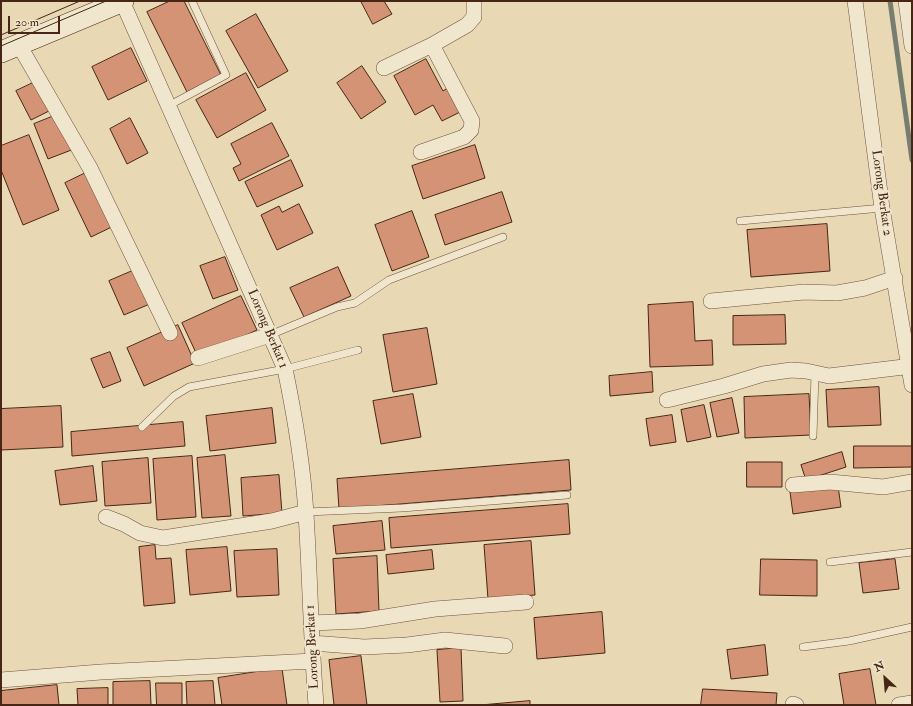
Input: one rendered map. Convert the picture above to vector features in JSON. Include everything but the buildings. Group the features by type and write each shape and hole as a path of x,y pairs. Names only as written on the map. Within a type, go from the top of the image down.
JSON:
{"street":[{"name":"Lorong Berkat 1","path":"123,1 285,369 295,421 306,512 316,705"},
{"path":"123,1 10,49 90,168 170,333"},
{"path":"384,68 432,45 467,25 474,17 474,1"},
{"name":"Lorong Berkat 2","path":"855,1 882,208 911,366 912,385"},
{"path":"906,1 912,46"},
{"path":"421,152 464,137 471,130 472,121 432,45"},
{"path":"711,301 804,292 837,293 865,288 895,278"},
{"path":"198,358 270,335"},
{"path":"667,400 724,386 763,374 791,370 806,371 829,376 911,366"},
{"path":"793,485 830,482 884,488 912,482"},
{"path":"106,517 124,524 140,533 163,538 272,521 306,512"},
{"path":"311,623 360,621 435,609 526,602"},
{"path":"312,643 364,647 407,645 445,640 505,646"},
{"path":"1,680 101,672 313,661"},
{"path":"900,705 912,703"}],"lane":[{"path":"168,106 226,75 192,1"},
{"path":"740,221 882,208"},
{"path":"270,335 337,307 355,303 389,280 503,237"},
{"path":"142,427 174,396 190,387 285,369 358,350"},
{"path":"813,436 815,374"},
{"path":"306,512 402,508 567,495"},
{"path":"830,562 912,552"},
{"path":"803,647 849,641 912,627"}],"waterway":[{"path":"890,1 912,160"}],"tram line":[{"path":"1,35 80,1"},
{"path":"1,46 106,1"}]}
